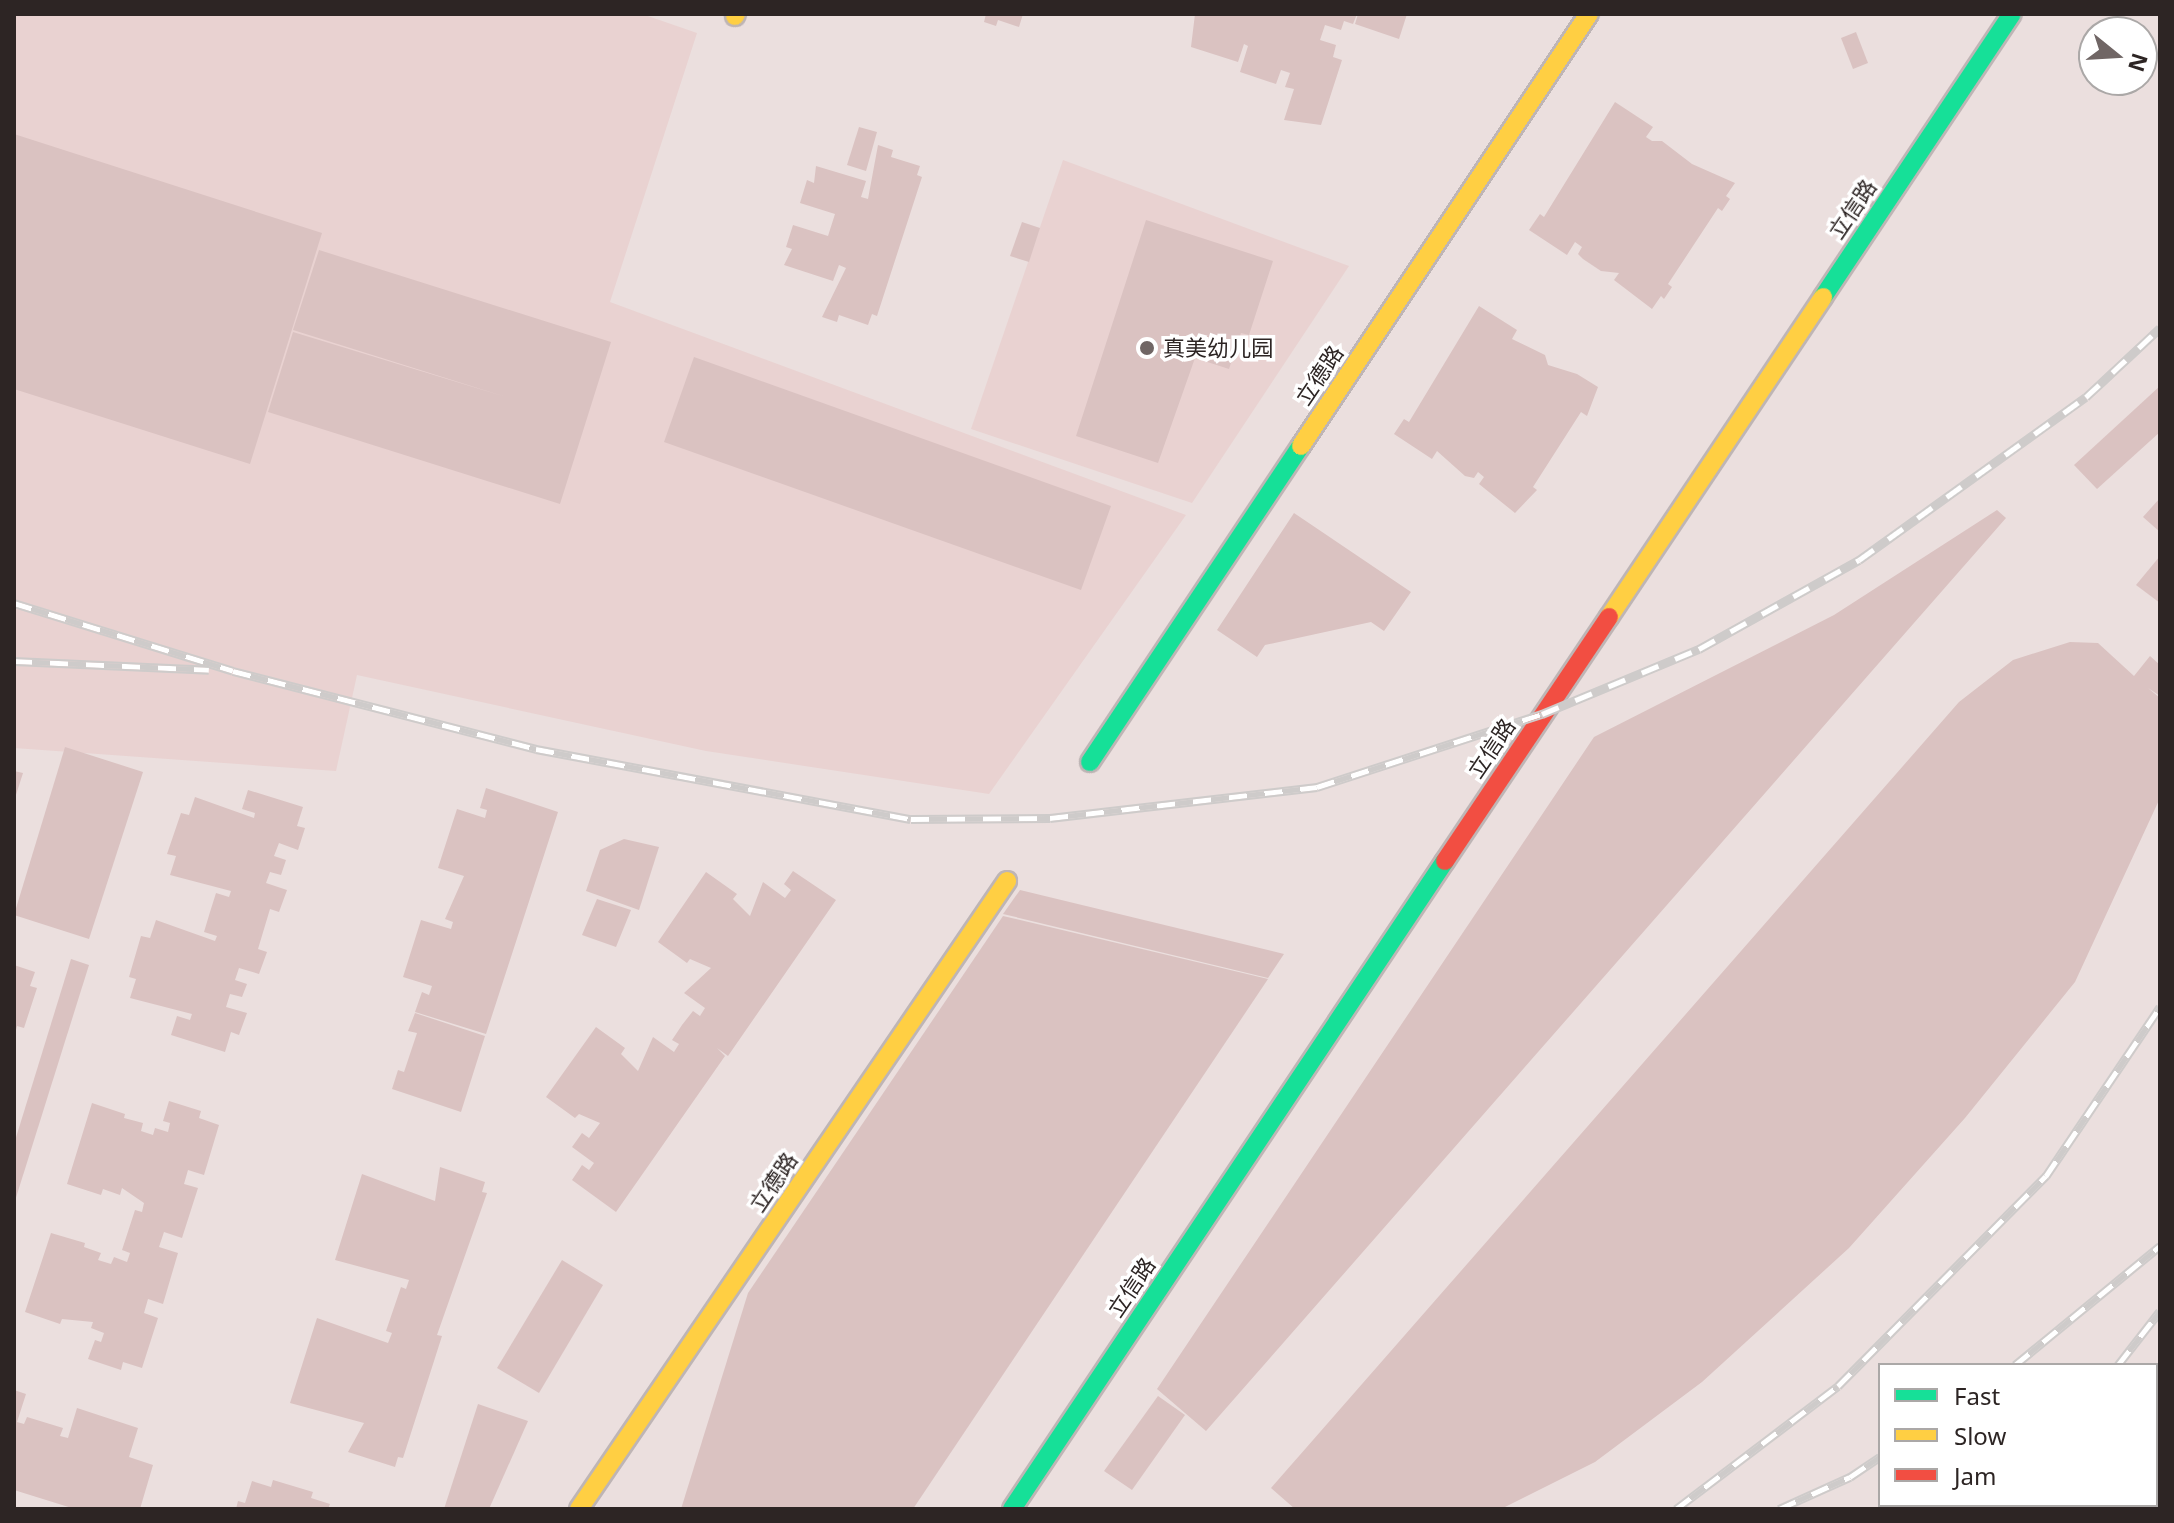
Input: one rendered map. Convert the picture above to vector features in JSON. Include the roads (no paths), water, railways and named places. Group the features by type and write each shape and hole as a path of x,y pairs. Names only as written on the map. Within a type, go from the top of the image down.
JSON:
{"street":[{"name":"立德路","path":"1090,762 1589,14"},
{"name":"立信路","path":"1012,1509 2012,14"},
{"name":"立德路","path":"579,1509 1007,881"}],"railway":[{"path":"14,603 233,671 536,749 911,819 1050,818 1317,787 1542,714 1699,649 1859,560 2086,397 2160,328"},
{"path":"14,661 209,670"},
{"path":"1676,1509 1838,1386 2046,1176 2160,1007"},
{"path":"2017,1363 2160,1246"},
{"path":"2120,1363 2160,1311"},
{"path":"1779,1509 1850,1477 1878,1458"}],"place":[{"name":"真美幼儿园","path":"1147,348"}]}
